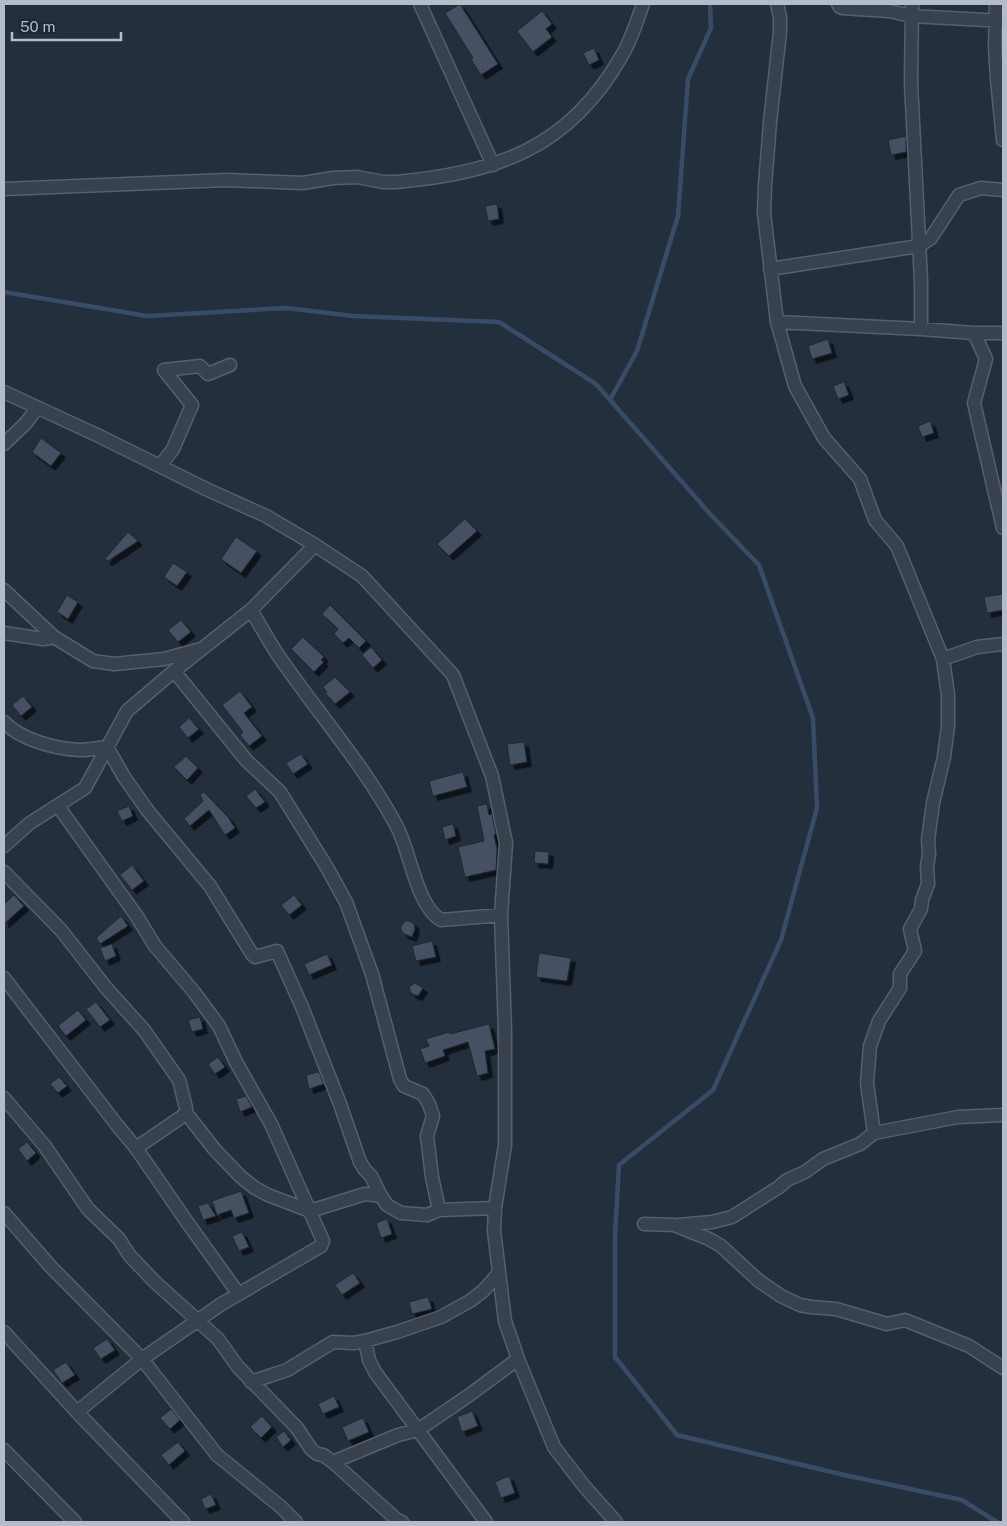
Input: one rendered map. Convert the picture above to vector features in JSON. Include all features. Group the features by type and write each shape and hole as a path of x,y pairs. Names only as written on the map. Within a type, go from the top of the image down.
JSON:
{"street":[{"path":"4,189 227,180 303,183 333,178 357,177 383,182 396,182 477,170 528,150 554,136 570,124 602,87 622,55 643,4"},
{"path":"777,4 780,17 780,32 770,122 764,213 777,322 794,386 824,438 860,479 875,520 897,546 943,659 948,696 948,726 944,756 933,803 928,840 928,884 921,909 910,929 915,951 900,974 900,988 879,1021 870,1046 866,1083 874,1133"},
{"path":"838,4 842,8 889,11 912,10 999,21"},
{"path":"996,4 999,21 998,104 1003,140"},
{"path":"424,5 493,165"},
{"path":"912,10 911,83 921,281 921,329"},
{"path":"770,269 919,246 926,243 930,238 959,195 981,188 1003,190"},
{"path":"777,322 1003,333"},
{"path":"974,333 986,359 974,403 1003,528"},
{"path":"160,466 173,449 192,405 164,370 200,366 208,374 230,365"},
{"path":"4,392 266,516 315,546 362,576 453,675 492,776 502,819 506,854 501,915 506,1145 495,1208 494,1231 505,1321 518,1359 554,1446 584,1486 616,1522"},
{"path":"4,444 26,423 37,408"},
{"path":"4,846 30,823 84,788 127,711 174,670 251,610 315,546"},
{"path":"4,590 54,637 94,661 114,664 164,659 202,648"},
{"path":"251,610 284,664 362,769 397,826 412,870 434,916 441,920 501,915"},
{"path":"4,633 43,639 54,637"},
{"path":"943,659 977,647 1003,644"},
{"path":"174,670 246,760 280,792 346,902 372,974 400,1079 404,1086 423,1094 429,1104 432,1116 427,1136 432,1177 439,1210"},
{"path":"4,722 8,727 35,741 58,747 81,750 107,747"},
{"path":"107,747 124,777 148,811 210,886 252,954 255,957 277,950 280,954 340,1104 360,1162 371,1176 387,1205 401,1213 427,1215 439,1210 495,1208"},
{"path":"58,806 136,915 155,946 194,992 219,1026 236,1062 271,1124 323,1241 321,1246 238,1293 142,1359 77,1412"},
{"path":"4,872 61,930 106,988 144,1030 179,1080 186,1113 215,1150 241,1177 268,1195 310,1211 365,1194 381,1196"},
{"path":"4,978 136,1148 238,1293"},
{"path":"4,1098 44,1145 88,1209 120,1239 130,1256 155,1282 218,1338 238,1367 297,1428 311,1449 333,1462 402,1522"},
{"path":"136,1148 186,1113"},
{"path":"644,1224 674,1225 712,1222 732,1217 787,1180 805,1172 823,1159 860,1144 874,1133 958,1118 1003,1115"},
{"path":"4,1212 50,1266 142,1359 217,1455 281,1507 296,1522"},
{"path":"674,1225 721,1246 759,1281 781,1296 800,1305 836,1309 887,1324 905,1320 969,1346 1003,1368"},
{"path":"251,1382 287,1370 333,1342 353,1343 365,1341 441,1317 477,1296 499,1273"},
{"path":"4,1332 77,1412 183,1522"},
{"path":"365,1341 375,1372 486,1522"},
{"path":"333,1462 398,1435 418,1430 518,1359"},
{"path":"4,1450 75,1522"}],"building":[{"path":"460,4 498,64 481,75 471,59 473,58 445,13"},
{"path":"542,11 552,24 546,29 552,37 533,52 517,31"},
{"path":"594,48 599,60 589,65 583,53"},
{"path":"906,136 906,152 891,155 888,140"},
{"path":"497,204 499,219 488,221 485,206"},
{"path":"828,339 832,353 812,359 808,346"},
{"path":"844,382 849,395 838,399 833,386"},
{"path":"930,421 934,433 922,437 918,426"},
{"path":"41,438 61,453 51,466 32,452"},
{"path":"465,519 477,531 449,556 437,544"},
{"path":"128,532 138,541 108,561 105,559"},
{"path":"236,537 257,551 241,573 221,559"},
{"path":"173,563 187,572 177,586 164,577"},
{"path":"1003,594 1003,610 987,613 984,597"},
{"path":"67,595 78,602 68,619 57,612"},
{"path":"330,605 366,641 359,648 349,638 343,643 334,634 338,629 322,614"},
{"path":"181,620 191,632 178,642 168,630"},
{"path":"303,637 324,657 321,660 324,662 314,672 291,649"},
{"path":"371,647 382,660 373,668 362,655"},
{"path":"335,677 350,692 335,704 325,693 327,692 323,687"},
{"path":"240,691 252,707 244,713 262,736 249,746 240,735 243,732 222,705"},
{"path":"23,696 32,707 21,716 12,705"},
{"path":"189,718 199,729 188,738 179,727"},
{"path":"524,742 527,762 510,765 507,744"},
{"path":"301,754 308,764 293,774 286,763"},
{"path":"186,756 198,768 187,780 174,767"},
{"path":"463,772 467,787 433,796 429,781"},
{"path":"255,789 265,802 256,808 246,796"},
{"path":"204,792 228,817 235,828 225,835 209,810 190,826 184,819 203,801 200,795"},
{"path":"487,804 489,815 492,814 496,834 494,835 497,849 496,870 465,877 458,847 484,841 477,806"},
{"path":"129,806 133,816 122,821 117,811"},
{"path":"453,824 456,836 445,840 442,827"},
{"path":"535,851 549,852 548,864 534,863"},
{"path":"132,865 144,881 132,890 120,875"},
{"path":"14,895 24,906 4,924 4,904"},
{"path":"294,895 302,905 289,915 281,905"},
{"path":"121,916 128,926 100,944 96,938"},
{"path":"405,921 410,921 414,924 415,929 412,937 404,934 401,930 401,926"},
{"path":"432,941 436,957 416,961 412,946"},
{"path":"112,944 116,956 105,961 100,948"},
{"path":"539,953 571,958 567,981 536,977"},
{"path":"327,954 332,965 309,975 304,964"},
{"path":"415,983 423,988 418,996 412,994 409,987"},
{"path":"96,1002 110,1020 100,1027 86,1009"},
{"path":"78,1010 86,1020 66,1036 58,1026"},
{"path":"200,1017 203,1029 192,1032 188,1020"},
{"path":"489,1024 495,1049 485,1051 488,1073 477,1076 468,1042 443,1050 445,1056 425,1063 420,1049 429,1046 426,1039"},
{"path":"218,1057 225,1067 215,1074 208,1064"},
{"path":"319,1072 324,1084 309,1089 306,1075"},
{"path":"59,1077 67,1086 58,1093 50,1084"},
{"path":"246,1096 252,1107 240,1112 236,1099"},
{"path":"27,1142 36,1153 27,1161 18,1149"},
{"path":"241,1191 249,1213 234,1218 231,1210 217,1215 212,1201"},
{"path":"208,1203 216,1216 203,1220 198,1206"},
{"path":"387,1219 392,1234 381,1238 376,1223"},
{"path":"242,1232 249,1247 239,1251 232,1236"},
{"path":"353,1273 360,1283 342,1295 335,1285"},
{"path":"428,1297 432,1309 412,1314 409,1302"},
{"path":"107,1339 115,1350 101,1359 93,1348"},
{"path":"66,1362 75,1375 62,1383 53,1370"},
{"path":"334,1396 339,1407 323,1414 318,1404"},
{"path":"171,1409 180,1420 170,1429 160,1418"},
{"path":"472,1411 478,1426 462,1432 457,1417"},
{"path":"262,1416 272,1427 261,1438 250,1427"},
{"path":"363,1418 369,1432 348,1441 342,1427"},
{"path":"284,1431 291,1440 283,1447 276,1437"},
{"path":"178,1442 185,1451 169,1465 161,1455"},
{"path":"509,1476 515,1493 501,1498 495,1482"},
{"path":"211,1494 216,1505 205,1509 201,1499"}],"waterway":[{"path":"610,400 637,351 678,216 688,79 711,28 710,4"},
{"path":"4,292 147,316 286,308 353,316 499,322 596,384 712,516 759,565 813,718 817,808 781,940 713,1090 619,1165 615,1235 615,1357 677,1435 840,1474 962,1500 997,1522"}]}
